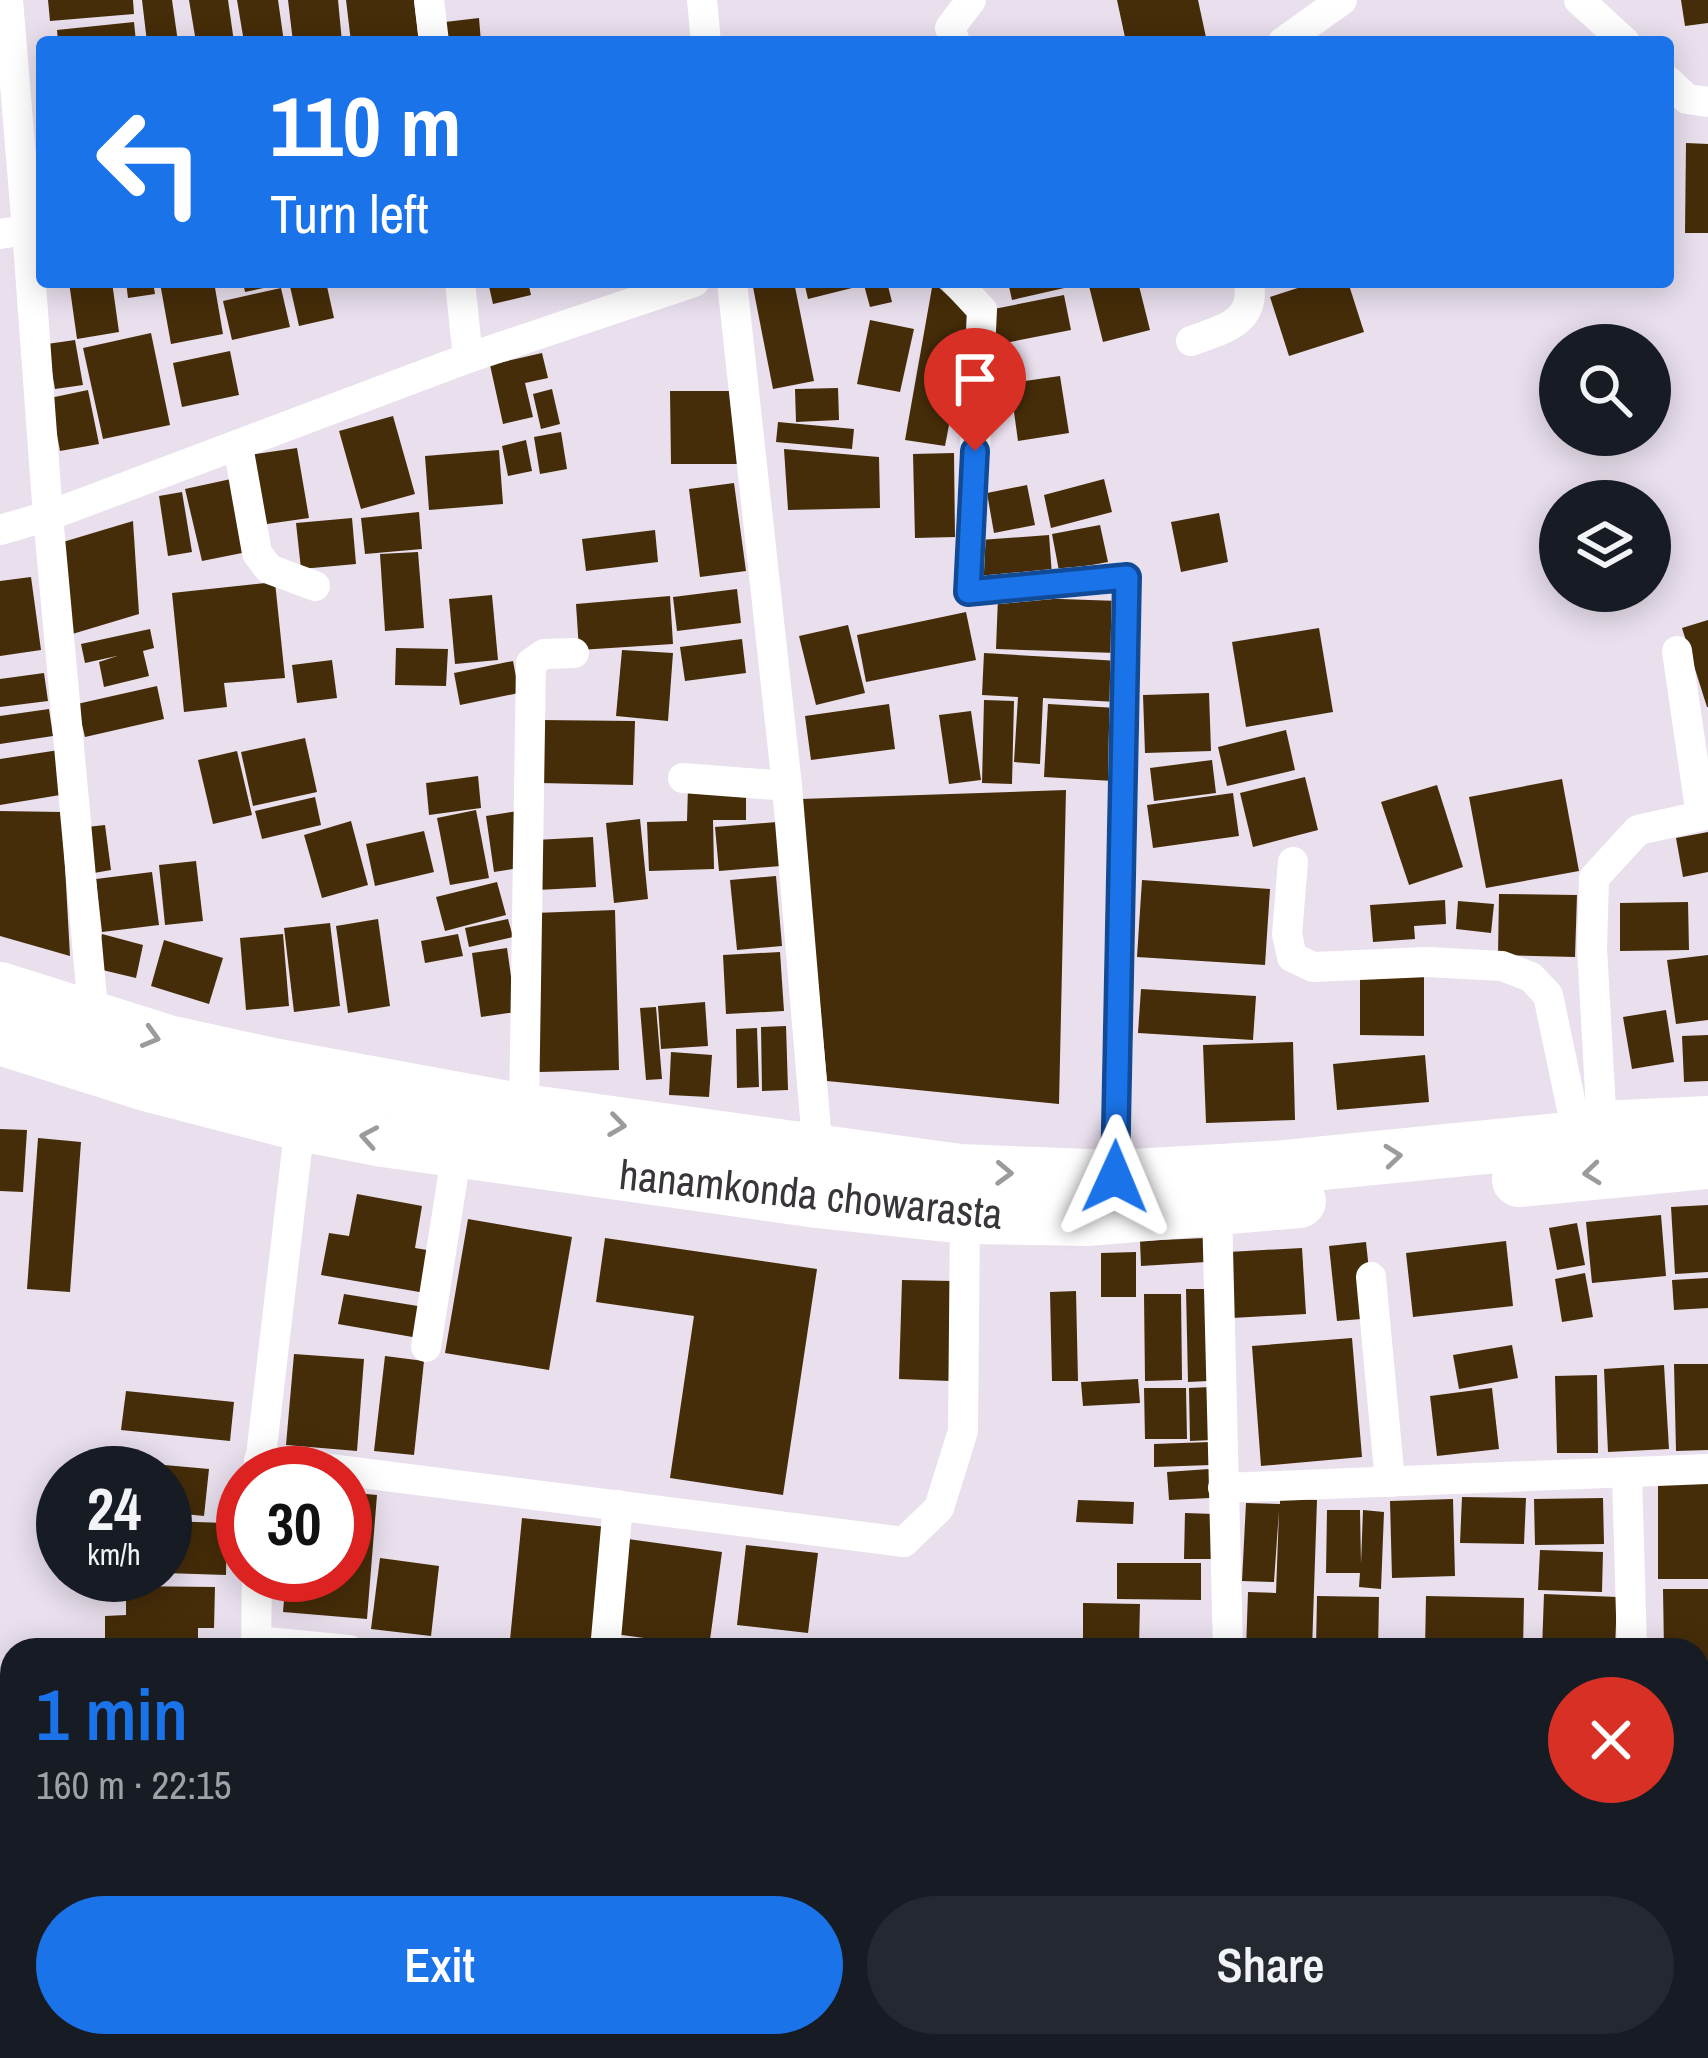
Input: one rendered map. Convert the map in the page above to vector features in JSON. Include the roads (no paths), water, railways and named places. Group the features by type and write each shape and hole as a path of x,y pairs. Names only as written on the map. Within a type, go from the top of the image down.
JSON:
{"highway":[{"path":"0,989 168,1042 273,1065 524,1111 959,1171 1115,1177 1273,1168 1708,1123"},
{"name":"hanamkonda chowarasta","path":"0,1038 146,1084 300,1124 817,1202 965,1217 1087,1219 1216,1210 1708,1162"}],"street":[{"path":"8,0 14,232 48,516 94,1020"},
{"path":"429,0 433,36"},
{"path":"702,0 705,36"},
{"path":"953,36 950,28 971,0"},
{"path":"1291,36 1342,0"},
{"path":"1579,0 1618,36"},
{"path":"1674,86 1688,99 1708,102"},
{"path":"461,288 469,358"},
{"path":"0,530 469,358 676,288"},
{"path":"733,288 787,786 818,1154"},
{"path":"962,288 982,310 968,592 1127,577 1115,1177"},
{"path":"1191,341 1241,320 1248,312 1250,288"},
{"path":"238,446 257,554 269,569 315,586"},
{"path":"1590,1132 1594,878 1638,830 1704,813 1677,651"},
{"path":"524,1111 531,663 544,654 574,653"},
{"path":"683,778 787,786"},
{"path":"1293,862 1287,934 1292,957 1313,967 1428,962 1502,965 1531,976 1548,995 1590,1132"},
{"path":"261,1446 300,1124"},
{"path":"426,1347 457,1150"},
{"path":"1216,1210 1228,1638"},
{"path":"372,1478 904,1542 939,1508 963,1431 965,1217"},
{"path":"1371,1276 1390,1482"},
{"path":"1223,1488 1708,1469"},
{"path":"1627,1474 1632,1638"},
{"path":"606,1638 618,1505"},
{"path":"256,1638 257,1602"}]}
